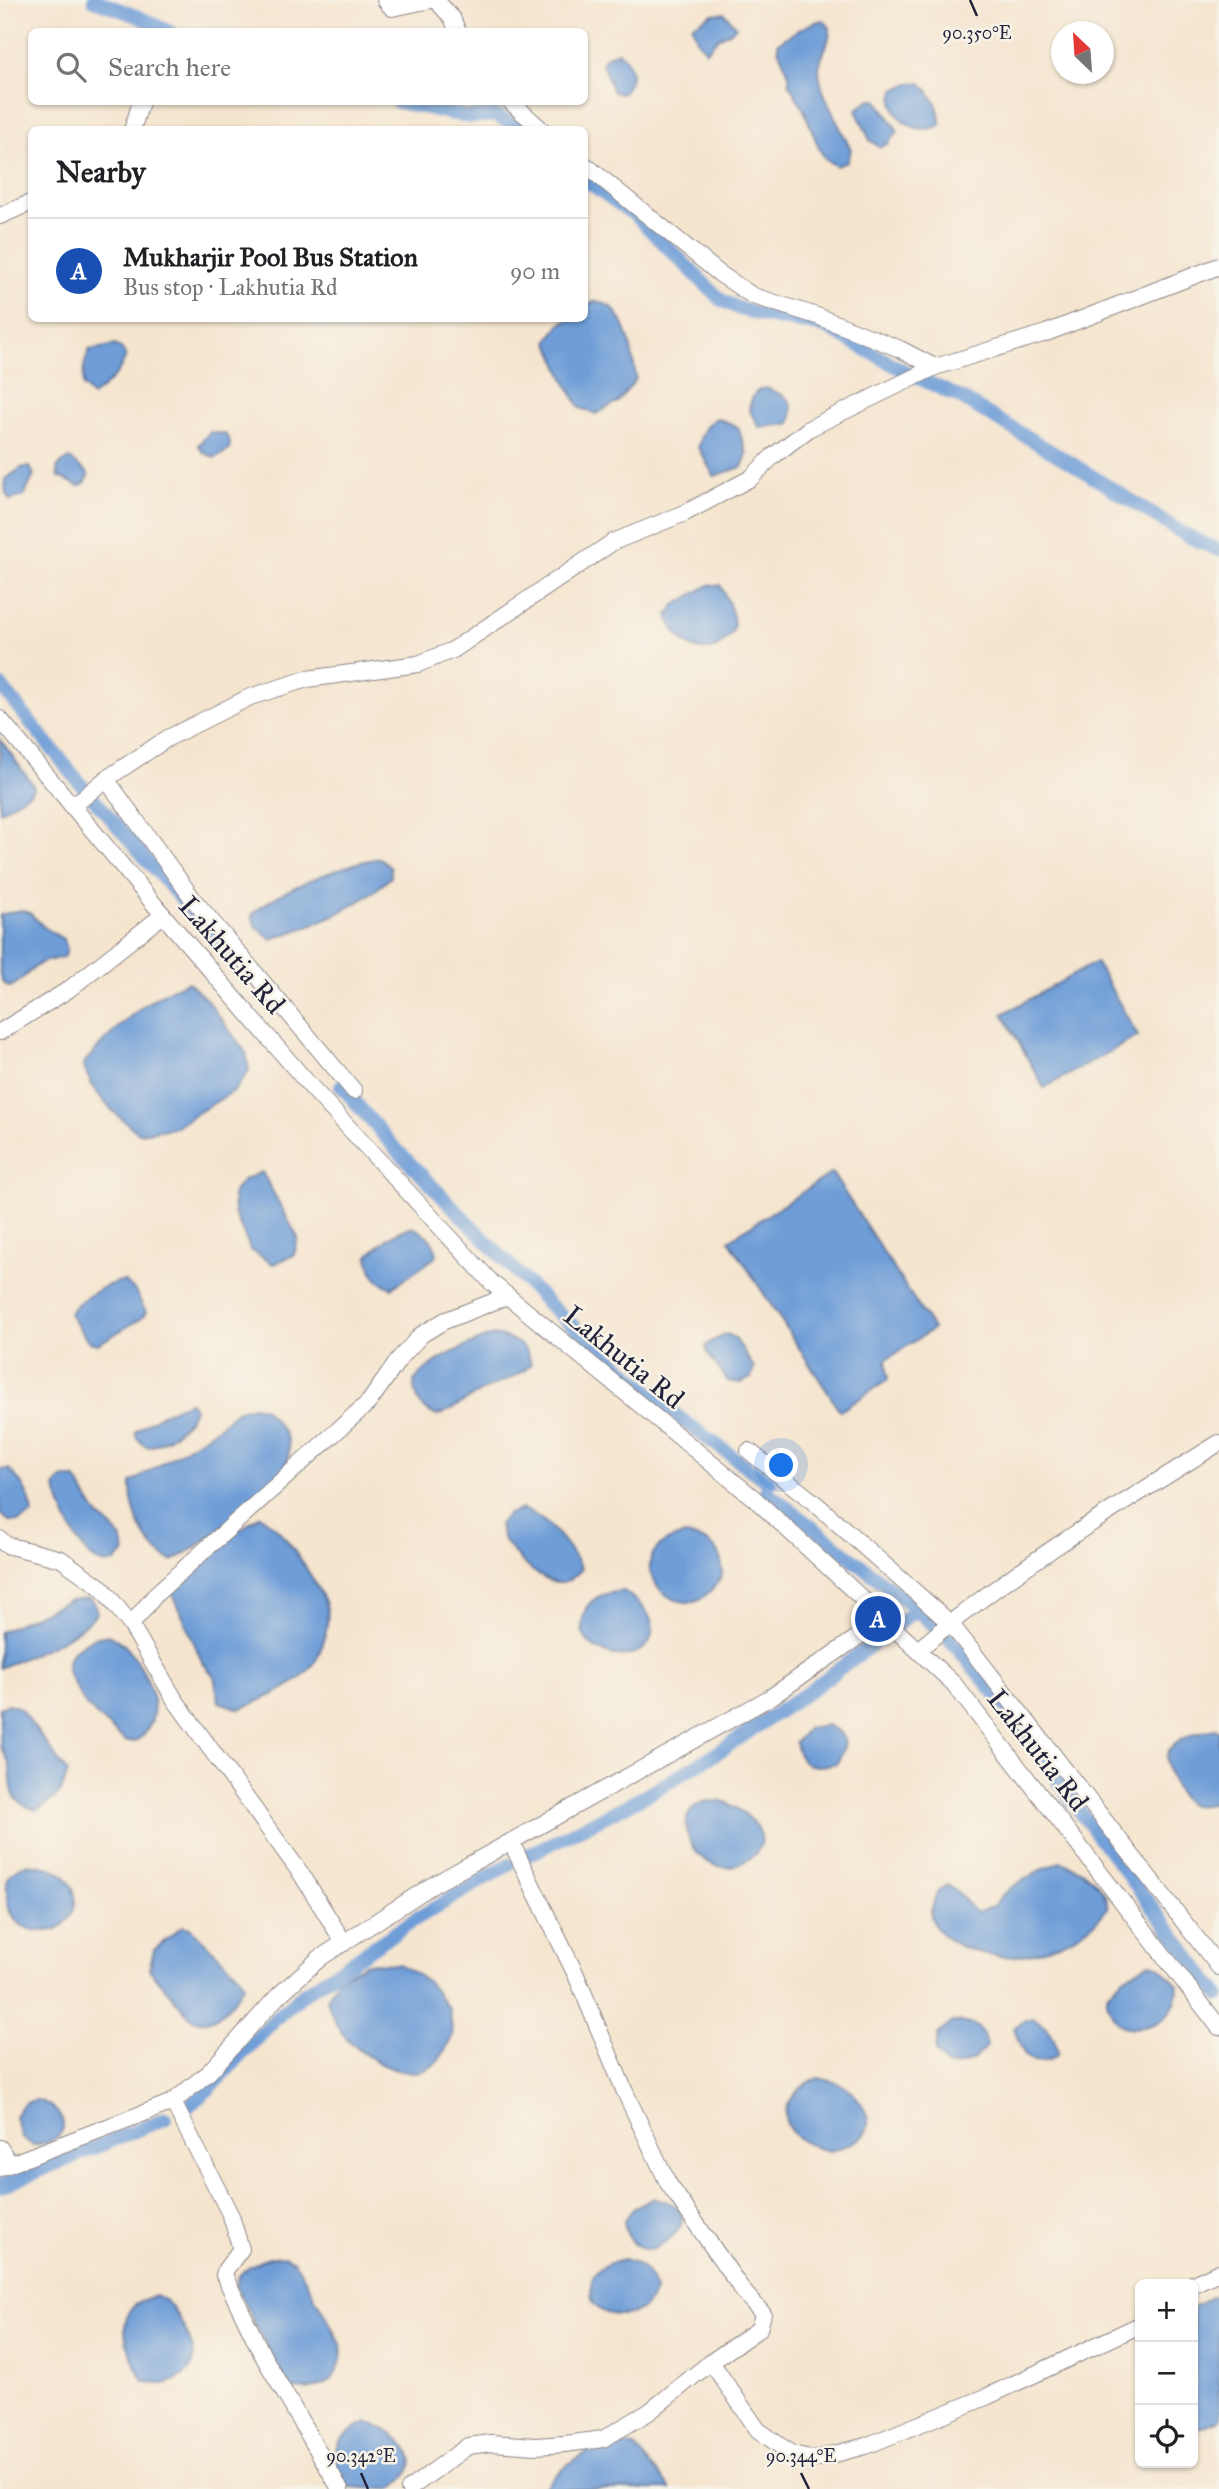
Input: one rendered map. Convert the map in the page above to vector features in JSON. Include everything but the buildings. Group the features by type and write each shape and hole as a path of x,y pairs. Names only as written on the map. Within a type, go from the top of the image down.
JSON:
{"street":[{"path":"385,0 392,8 433,0 452,18 456,28"},
{"path":"133,126 140,105"},
{"path":"514,105 538,126"},
{"path":"588,167 720,274 753,296 817,316 900,349 935,367"},
{"path":"0,216 28,204"},
{"path":"72,807 106,779 168,738 250,697 307,679 418,664 453,650 613,542 685,513 751,478 772,457 810,428 935,367 1046,333 1219,267"},
{"name":"Lakhutia Rd","path":"0,719 312,1088 492,1283 756,1500 954,1684 1219,2027"},
{"path":"106,779 193,899 354,1091"},
{"path":"0,1032 68,990 163,915"},
{"path":"131,1625 157,1593 369,1402 400,1358 421,1335 444,1321 508,1296"},
{"path":"918,1650 1027,1567 1219,1443"},
{"path":"749,1451 816,1504 950,1623 1219,1967"},
{"path":"0,1539 6,1545 61,1559 102,1588 131,1625 175,1700 302,1875 344,1943"},
{"path":"0,2148 5,2166 173,2102 209,2072 278,1996 320,1958 431,1886 771,1697 884,1619"},
{"path":"409,2489 468,2446 491,2443 536,2446 603,2439 649,2412 711,2362 759,2329 762,2314 668,2183 625,2092 576,1975 511,1842"},
{"path":"173,2102 220,2192 241,2249 224,2275 262,2354 340,2489"},
{"path":"1198,2282 1219,2272"},
{"path":"711,2362 758,2430 792,2454 815,2459 866,2446 986,2397 1135,2327"}],"water":[{"path":"724,13 736,26 718,38 706,51 692,26 712,14"},
{"path":"824,20 830,28 830,34 820,61 820,80 851,150 847,162 836,166 825,159 818,146 804,110 789,84 789,74 778,49 778,43 789,36"},
{"path":"618,51 627,61 631,72 629,83 621,94 613,92 602,63 604,58"},
{"path":"910,83 921,83 929,92 938,107 940,125 922,129 905,122 899,116 893,100 895,90"},
{"path":"870,99 877,100 898,131 888,144 879,147 870,140 856,110"},
{"path":"596,301 605,304 618,315 629,341 636,379 618,402 596,414 580,408 548,341 562,323 588,322 588,305"},
{"path":"115,345 122,349 126,356 112,379 92,396 83,386 84,366 89,350"},
{"path":"766,388 780,394 791,404 790,424 759,427 749,409 756,393"},
{"path":"717,418 738,427 747,454 742,467 714,476 698,447 704,430"},
{"path":"210,432 225,434 230,441 229,450 215,458 204,453 198,445"},
{"path":"70,459 88,473 87,480 78,486 58,476 57,468"},
{"path":"23,467 30,467 34,475 24,496 10,500 6,494 5,479"},
{"path":"709,585 720,585 734,622 732,633 707,650 690,646 682,640 668,615 675,605"},
{"path":"0,739 34,786 31,792 0,812"},
{"path":"380,858 391,868 391,877 350,907 319,922 271,939 255,926 252,915 277,897 331,872"},
{"path":"21,910 30,913 45,928 63,939 67,948 65,956 39,964 10,987 3,983 0,975 0,915"},
{"path":"1096,962 1138,1036 1044,1088 1003,1014"},
{"path":"188,982 207,1000 246,1053 249,1071 235,1090 173,1128 139,1133 105,1103 92,1085 83,1064 144,1006 172,988"},
{"path":"262,1172 298,1238 294,1255 273,1264 251,1250 234,1213 233,1193 243,1180"},
{"path":"832,1173 933,1329 886,1360 888,1380 840,1411 729,1240"},
{"path":"410,1227 428,1237 437,1256 392,1288 375,1276 368,1256 387,1239"},
{"path":"124,1281 135,1291 146,1312 142,1318 98,1344 89,1342 69,1314 78,1303 94,1293"},
{"path":"727,1334 735,1338 754,1368 751,1378 741,1383 728,1381 707,1353 706,1346"},
{"path":"493,1335 518,1343 526,1351 531,1364 515,1376 437,1416 426,1410 417,1398 414,1381 431,1365"},
{"path":"190,1402 195,1408 181,1427 168,1438 146,1447 137,1438 135,1432 148,1423"},
{"path":"253,1406 264,1408 284,1433 289,1444 286,1464 276,1478 233,1518 200,1544 172,1561 154,1548 141,1528 133,1505 131,1483 216,1429 236,1411"},
{"path":"9,1469 25,1490 33,1514 18,1522 9,1521 0,1513 0,1470"},
{"path":"65,1478 75,1478 96,1512 119,1537 125,1552 113,1562 101,1563 90,1556 72,1530 55,1487"},
{"path":"522,1509 540,1518 556,1532 569,1549 581,1570 570,1580 562,1583 546,1579 521,1561 504,1540 499,1524 508,1514"},
{"path":"260,1515 281,1533 311,1576 325,1602 327,1625 320,1651 307,1672 280,1691 240,1709 219,1702 214,1676 202,1662 171,1589 192,1566"},
{"path":"685,1535 710,1544 721,1559 722,1569 720,1579 709,1592 689,1602 675,1600 663,1592 654,1581 650,1568 653,1555 664,1543"},
{"path":"624,1591 640,1604 648,1615 652,1634 648,1644 642,1649 629,1655 616,1655 590,1644 584,1637 583,1618 588,1605 597,1597"},
{"path":"89,1598 97,1613 87,1623 52,1645 0,1668 0,1632 67,1601"},
{"path":"109,1635 123,1644 134,1657 151,1690 153,1713 150,1724 142,1736 133,1741 125,1741 85,1705 67,1671 67,1662 73,1651 93,1638"},
{"path":"8,1704 20,1708 67,1772 57,1796 36,1810 16,1799 12,1789 9,1764 0,1738 0,1708"},
{"path":"826,1725 843,1736 844,1744 840,1756 837,1763 809,1765 801,1758 795,1743 808,1728"},
{"path":"1216,1729 1219,1731 1219,1802 1195,1806 1181,1797 1167,1767 1168,1753 1182,1739"},
{"path":"723,1801 744,1813 758,1829 761,1838 760,1847 753,1856 740,1864 726,1867 701,1857 688,1835 687,1822 691,1811 701,1803"},
{"path":"1060,1862 1092,1878 1107,1901 1107,1909 1100,1917 1070,1939 1035,1953 999,1956 970,1950 945,1937 936,1927 931,1916 932,1907 938,1891 947,1885 977,1913 993,1906 1009,1889"},
{"path":"26,1864 58,1871 73,1888 74,1909 60,1928 47,1931 30,1929 12,1916 7,1901 7,1880 12,1872"},
{"path":"182,1926 190,1928 239,1975 244,1984 222,2013 206,2021 190,2017 149,1969 154,1950"},
{"path":"367,1963 399,1964 428,1982 449,2009 453,2035 436,2063 424,2070 397,2070 370,2057 339,2029 327,1999 339,1978"},
{"path":"1151,1963 1159,1966 1178,1985 1176,2001 1169,2013 1158,2022 1135,2028 1121,2025 1108,2005 1108,1995 1117,1983"},
{"path":"1034,2018 1047,2029 1055,2043 1058,2054 1047,2061 1034,2061 1026,2056 1014,2028 1024,2020"},
{"path":"953,2022 976,2026 987,2046 974,2059 964,2064 946,2065 935,2051 939,2033"},
{"path":"818,2078 838,2083 857,2097 868,2121 863,2135 835,2150 816,2148 788,2127 786,2110 790,2102 802,2087"},
{"path":"37,2100 57,2112 63,2128 55,2139 33,2145 22,2138 15,2117 23,2105"},
{"path":"654,2198 669,2202 678,2209 682,2216 681,2224 669,2239 647,2250 631,2240 624,2221 633,2209"},
{"path":"284,2256 294,2261 341,2344 339,2366 335,2374 329,2381 312,2389 291,2388 278,2369 236,2287 238,2275 249,2267 265,2259"},
{"path":"624,2259 646,2271 655,2292 646,2306 637,2312 624,2315 604,2312 591,2296 593,2276 601,2268"},
{"path":"1219,2293 1219,2420 1198,2428 1198,2342 1198,2304"},
{"path":"156,2296 169,2304 174,2311 190,2339 194,2355 194,2361 183,2376 159,2384 143,2381 131,2356 125,2331 126,2319 131,2309 141,2301"},
{"path":"368,2423 391,2433 405,2445 412,2460 410,2471 392,2489 349,2487 336,2467 334,2458 340,2441 347,2434"},
{"path":"613,2444 635,2447 671,2489 543,2489 574,2460"}],"waterway":[{"path":"94,0 162,28"},
{"path":"411,105 468,117 495,115 517,126"},
{"path":"588,182 636,216 721,300 761,315 825,327 908,373 959,397 1187,536 1219,550"},
{"path":"0,685 79,782 235,961"},
{"path":"341,1086 393,1146 548,1304 677,1416 769,1483"},
{"path":"766,1491 904,1599 951,1641 1009,1710 1078,1809 1219,1995"},
{"path":"526,1856 647,1795 720,1751 805,1694 916,1609"},
{"path":"184,2110 209,2089 275,2019 303,1994 414,1920 508,1865"},
{"path":"0,2187 166,2118"}],"place":[{"name":"Mukharjir Pool Bus Station","path":"878,1619"}]}
